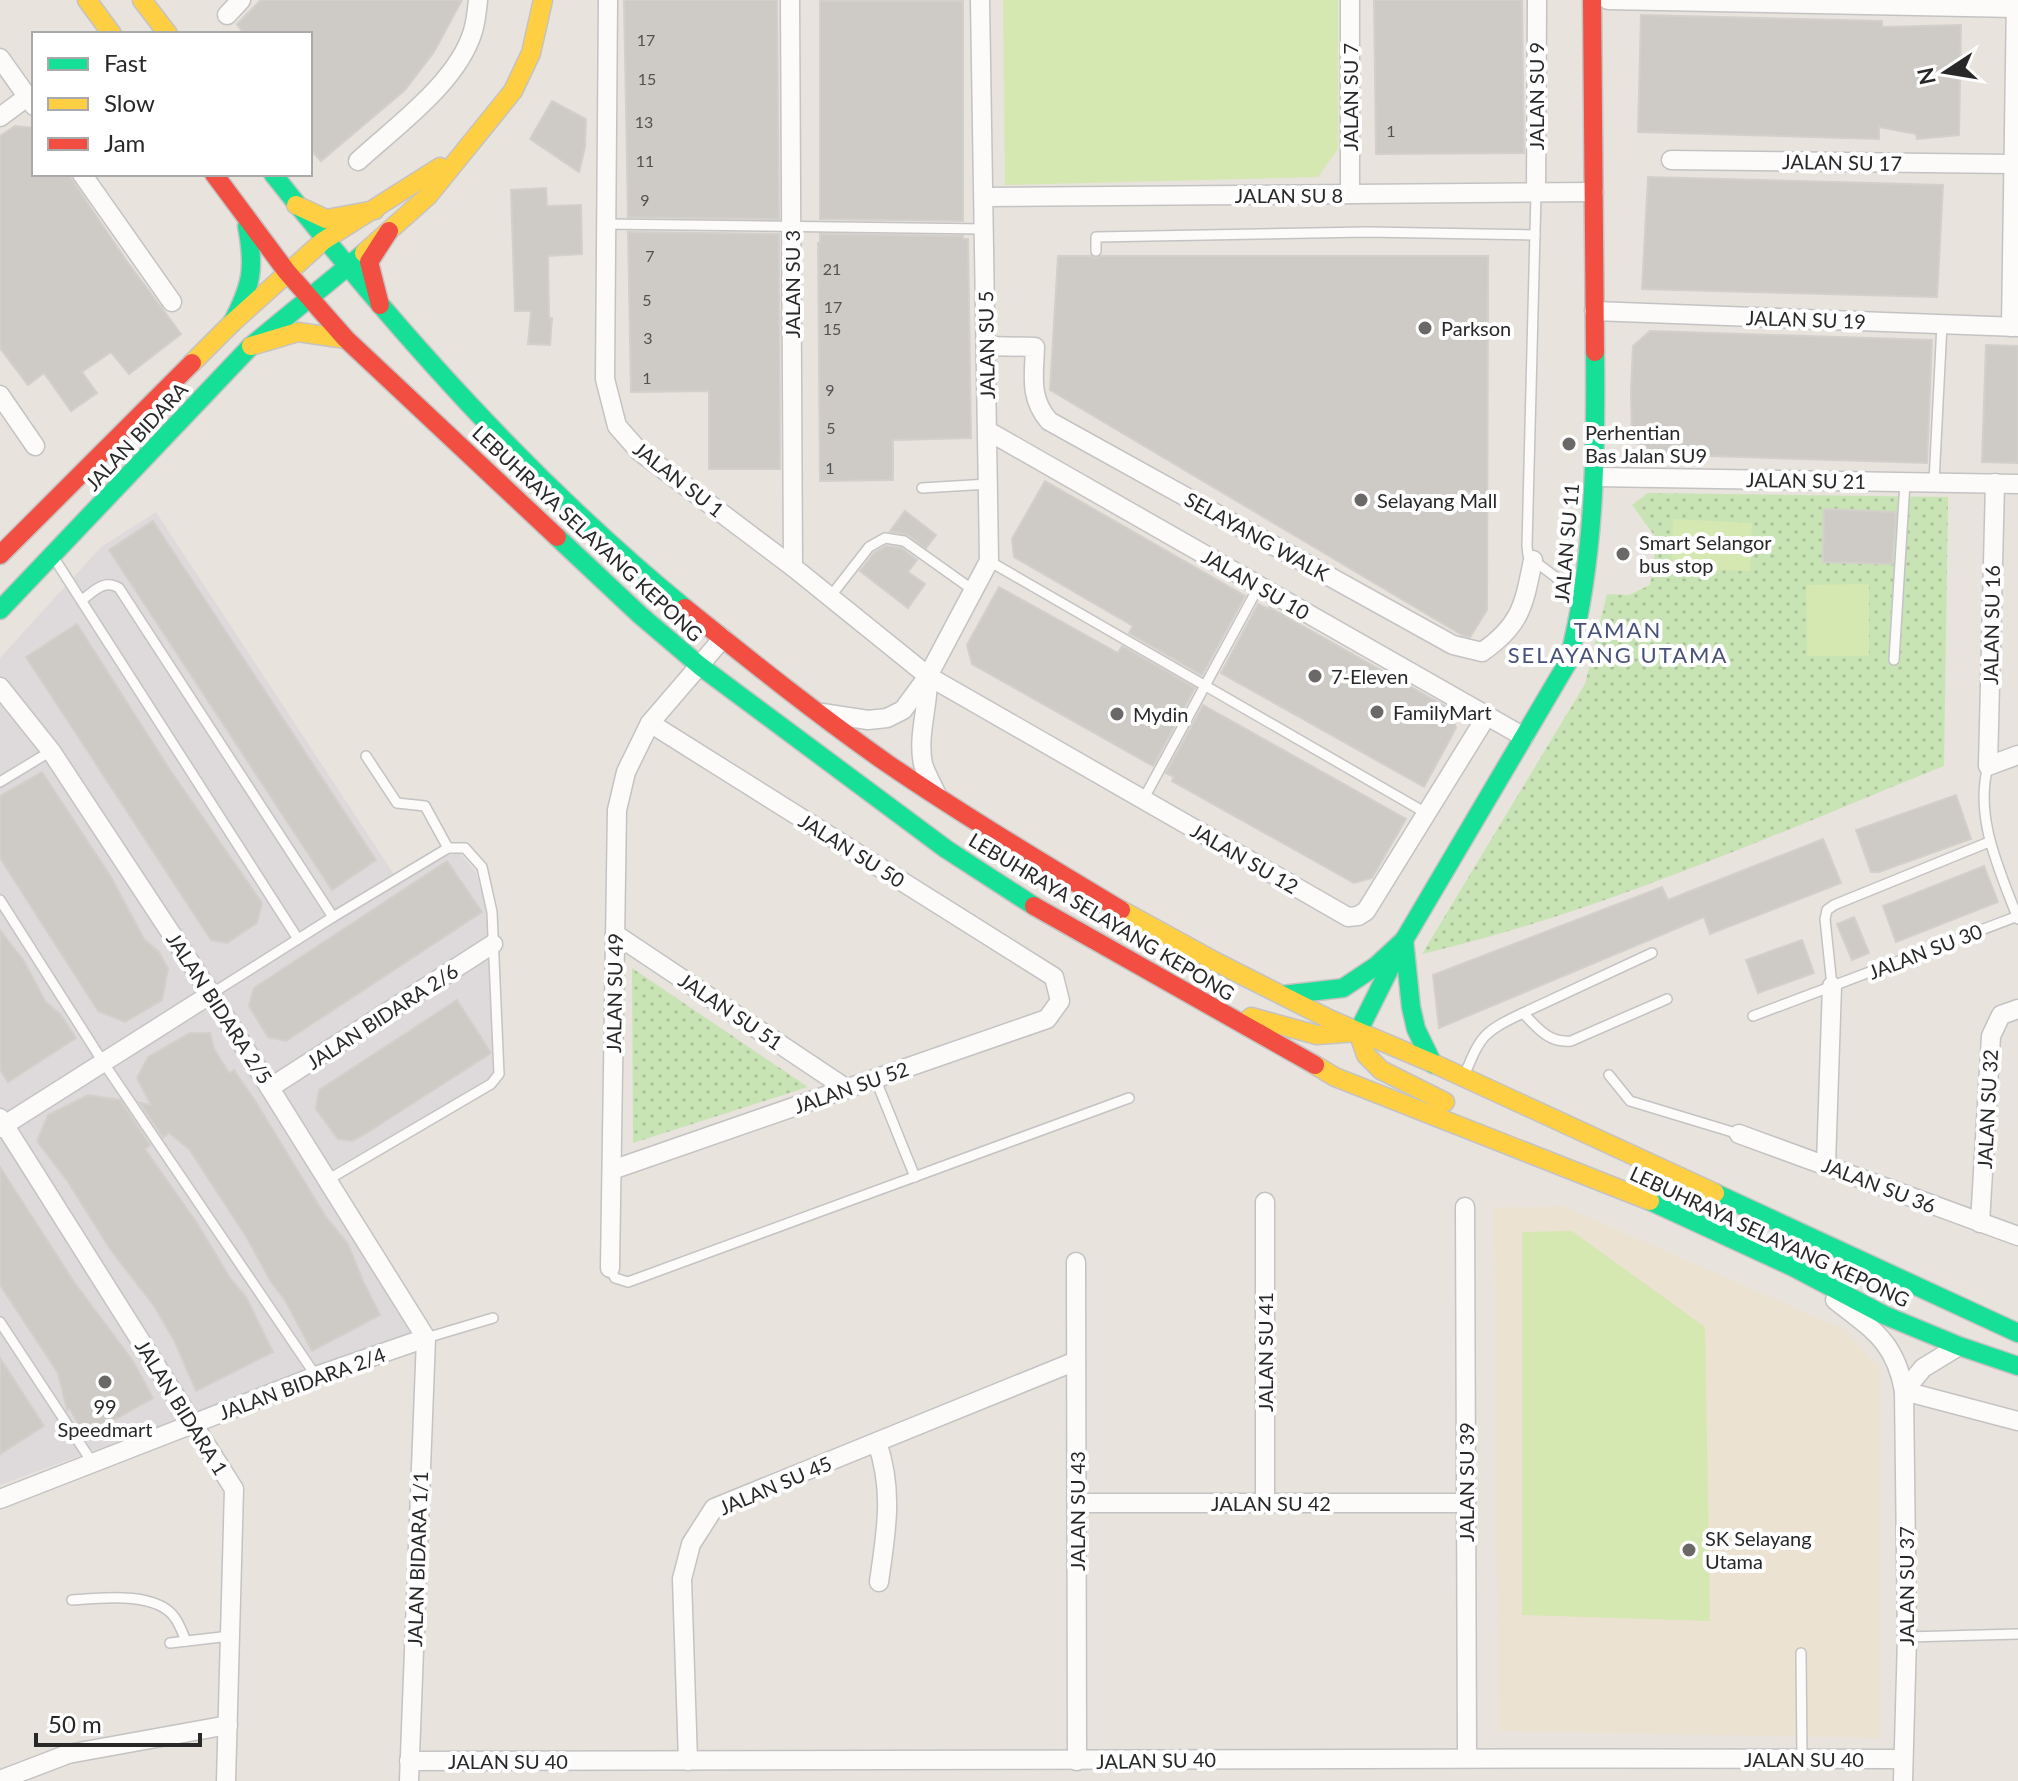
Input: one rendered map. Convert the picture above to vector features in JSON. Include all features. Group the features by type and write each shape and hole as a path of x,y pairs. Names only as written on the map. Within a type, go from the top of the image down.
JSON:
{"main road":[{"path":"87,0 111,32"},
{"path":"142,0 166,32"},
{"path":"459,155 513,91 531,53 543,0"},
{"name":"JALAN SU 11","path":"1358,1032 1404,940 1568,662 1585,599 1595,477 1592,0"},
{"name":"JALAN BIDARA","path":"0,555 287,272 323,241 459,155"},
{"name":"JALAN BIDARA","path":"0,610 251,346 346,269 428,196 459,155"},
{"name":"LEBUHRAYA SELAYANG KEPONG","path":"215,176 287,272 346,339 640,615 700,666 959,857 1020,898 1335,1077 1663,1206 1793,1267 1884,1315 2018,1366"},
{"name":"LEBUHRAYA SELAYANG KEPONG","path":"274,176 323,241 381,309 498,438 577,515 723,638 878,759 1012,847 1130,915 1281,995 1793,1227 1901,1281 2018,1333"},
{"path":"295,204 326,219 375,210"},
{"path":"232,323 252,287 255,274 244,216"},
{"path":"381,309 369,262 389,231"},
{"path":"251,346 286,332 303,330 346,339"},
{"path":"1281,995 1343,988 1376,966 1404,940"},
{"path":"1404,940 1416,1029 1433,1064"},
{"path":"1219,1011 1241,1014 1313,1037 1338,1038 1358,1032 1366,1055 1381,1070 1507,1130 1624,1191"}],"street":[{"path":"227,15 241,0"},
{"path":"358,161 428,97 453,69 473,32 478,0"},
{"name":"JALAN SU 1","path":"608,0 605,379 617,426 639,451 793,567 928,676"},
{"name":"JALAN SU 3","path":"790,0 793,567"},
{"name":"JALAN SU 5","path":"818,712 868,720 887,718 903,710 928,676 989,561 980,0"},
{"name":"JALAN SU 7","path":"1350,0 1350,194"},
{"name":"JALAN SU 9","path":"1536,193 1537,0"},
{"path":"1608,0 2016,4 2014,327"},
{"path":"0,58 31,102 0,117"},
{"name":"JALAN SU 17","path":"1671,160 2013,164"},
{"path":"83,176 172,302"},
{"name":"JALAN SU 8","path":"984,197 1594,192"},
{"name":"JALAN SU 19","path":"1594,311 2014,327"},
{"name":"SELAYANG WALK","path":"986,346 1035,347 1037,407 1049,421 1453,645 1482,652 1501,639 1524,608 1533,560"},
{"path":"0,395 35,446"},
{"name":"JALAN SU 10","path":"988,431 1524,737"},
{"name":"JALAN SU 21","path":"1595,477 2018,484"},
{"name":"JALAN SU 16","path":"1988,766 1995,483"},
{"name":"JALAN SU 49","path":"610,1268 617,810 626,772 650,723 723,638"},
{"name":"JALAN SU 5","path":"928,676 929,699 921,740 924,766 939,799"},
{"name":"JALAN SU 12","path":"928,676 1348,917 1366,911 1486,717"},
{"name":"JALAN BIDARA 2/5","path":"0,687 51,751 211,994 426,1338"},
{"name":"JALAN SU 50","path":"650,723 1054,977"},
{"path":"1988,766 2018,755"},
{"name":"JALAN SU 51","path":"615,934 847,1089"},
{"name":"JALAN BIDARA 2/6","path":"271,1087 493,944"},
{"name":"JALAN SU 52","path":"612,1170 1047,1019 1060,1001 1054,977"},
{"path":"1826,1164 1832,986"},
{"path":"2,1124 211,994"},
{"name":"JALAN SU 32","path":"1980,1223 1991,1036 2001,1015 2018,1009"},
{"name":"JALAN BIDARA 1","path":"2,1124 234,1489 226,1781"},
{"name":"JALAN SU 36","path":"1739,1134 2018,1236"},
{"name":"JALAN SU 41","path":"1265,1202 1265,1503"},
{"name":"JALAN SU 39","path":"1465,1207 1467,1757"},
{"name":"JALAN SU 43","path":"1076,1262 1077,1761"},
{"name":"JALAN SU 37","path":"1793,1267 1876,1333 1892,1351 1900,1367 1904,1391 1907,1637 1903,1781"},
{"name":"JALAN BIDARA 2/4","path":"0,1499 316,1376 426,1338"},
{"name":"JALAN BIDARA 1/1","path":"409,1781 426,1338"},
{"path":"1959,1346 1923,1368 1904,1391 2018,1421"},
{"name":"JALAN SU 45","path":"688,1761 682,1579 691,1544 714,1508 1076,1361"},
{"path":"877,1442 885,1468 888,1513 879,1582"},
{"name":"JALAN SU 42","path":"1077,1503 1466,1503"},
{"path":"0,1780 68,1754 228,1725"},
{"name":"JALAN SU 40","path":"409,1761 1077,1761 1467,1757 1903,1759"}],"lane":[{"path":"1536,193 1528,555 1585,599"},
{"path":"605,224 984,229"},
{"path":"1096,251 1096,237 1367,232 1535,235"},
{"path":"1934,482 1942,324"},
{"path":"1894,660 1905,482"},
{"path":"922,488 988,484"},
{"path":"830,597 869,547 885,538 904,541 973,590"},
{"path":"53,556 298,939"},
{"path":"989,561 1426,813"},
{"path":"82,600 104,584 111,583 119,588 333,917"},
{"path":"1143,800 1259,586"},
{"path":"0,782 51,751"},
{"path":"366,756 397,803 425,806 448,848"},
{"path":"1988,766 1982,787 1989,842 2018,917"},
{"path":"1832,986 1825,919 1827,910 1989,842"},
{"path":"211,994 448,848 465,848 482,867 492,912 499,1074 491,1084 329,1179"},
{"path":"0,900 103,1062 316,1376"},
{"name":"JALAN SU 30","path":"1753,1016 2018,917"},
{"path":"1463,1079 1479,1041 1487,1031 1652,953"},
{"path":"1523,1013 1546,1037 1558,1042 1571,1041 1667,999"},
{"path":"1609,1075 1630,1101 1739,1134"},
{"path":"875,1078 915,1177"},
{"path":"610,1268 615,1278 628,1282 1129,1098"},
{"path":"426,1338 493,1318"},
{"path":"0,1322 92,1462"},
{"path":"72,1600 110,1597 159,1605 174,1616 186,1641"},
{"path":"1907,1637 2018,1634"},
{"path":"170,1643 230,1636"},
{"path":"1801,1653 1802,1759"}],"shaded area":[{"path":"156,512 399,882 448,855 460,853 476,872 486,908 495,1071 488,1080 319,1177 413,1334 0,1485 0,658 101,547"},
{"name":"SK Selayang Utama","path":"1563,1206 1843,1329 1881,1369 1881,1738 1499,1731 1494,1208"}],"green space":[{"path":"1003,0 1338,0 1338,149 1318,177 1005,185"},
{"path":"1648,493 1948,497 1944,766 1621,894 1489,937 1422,954 1585,684 1607,594 1629,595 1650,585 1657,539 1632,505"},
{"path":"1673,519 1752,523 1750,571 1672,568"},
{"path":"1869,584 1869,656 1807,656 1806,585"},
{"path":"632,968 808,1087 633,1143"},
{"path":"1572,1231 1705,1327 1710,1621 1522,1615 1522,1232"}],"building":[{"path":"261,0 462,0 434,52 405,90 321,161 312,151 312,32 243,32 237,24"},
{"path":"624,0 777,0 779,219 628,217"},
{"path":"1374,0 1522,0 1524,153 1376,154"},
{"path":"820,1 963,1 963,221 820,219"},
{"path":"1641,15 1882,21 1882,27 1961,25 1959,135 1917,139 1916,134 1879,127 1879,139 1638,132"},
{"path":"552,101 586,119 585,147 579,172 530,139"},
{"path":"15,126 32,128 32,176 69,176 181,334 129,374 111,352 82,372 97,393 71,411 44,373 28,385 0,348 0,136"},
{"path":"1648,177 1943,185 1937,297 1642,289"},
{"path":"546,188 547,206 581,205 582,254 548,256 549,318 552,318 550,345 528,344 531,311 515,311 511,190"},
{"path":"628,232 779,234 780,469 709,469 709,391 631,392"},
{"path":"820,234 963,236 963,239 968,239 971,438 893,440 893,480 820,481"},
{"name":"Selayang Mall","path":"1058,256 1488,256 1487,610 1470,637 1050,390"},
{"path":"1650,331 1932,340 1927,463 1648,454 1632,438 1631,391 1633,346"},
{"path":"1986,345 2018,346 2018,463 1982,462"},
{"path":"1045,481 1245,596 1202,675 1129,633 1133,626 1014,557 1012,539"},
{"path":"1824,509 1896,512 1892,564 1823,562"},
{"path":"905,511 936,535 926,548 908,535 890,531"},
{"path":"153,521 376,860 332,890 109,550"},
{"path":"886,546 901,548 917,560 908,572 925,584 908,608 860,571 874,553"},
{"path":"999,587 1118,653 1122,646 1195,688 1153,766 972,664 967,645"},
{"path":"1258,604 1269,607 1450,709 1456,728 1424,787 1221,673"},
{"path":"77,624 170,770 262,903 257,923 227,943 211,940 26,657"},
{"path":"1203,705 1406,819 1372,878 1354,883 1172,781 1174,777 1166,773"},
{"path":"42,772 111,877 144,939 159,952 168,969 162,1000 125,1022 98,1011 0,858 0,796"},
{"path":"1956,795 1971,839 1879,872 1871,872 1856,830"},
{"path":"1823,839 1841,883 1710,934 1704,917 1439,1028 1433,975 1662,887 1668,900"},
{"path":"447,861 482,912 286,1041 268,1037 249,1006 254,988"},
{"path":"1984,866 1998,902 1896,942 1883,906"},
{"path":"1854,917 1869,953 1852,960 1837,924"},
{"path":"0,930 24,961 45,1001 61,1015 76,1038 8,1082 0,1070"},
{"path":"1802,940 1814,973 1758,993 1746,960"},
{"path":"457,1000 491,1053 365,1134 352,1141 338,1139 316,1109 319,1090"},
{"path":"190,1033 210,1033 214,1049 229,1073 234,1070 326,1217 348,1244 380,1315 312,1351 285,1300 189,1149 169,1133 163,1137 140,1103 151,1105 137,1078 148,1057"},
{"path":"88,1095 120,1100 150,1145 145,1149 197,1223 230,1278 246,1297 273,1352 196,1391 174,1340 154,1306 110,1249 68,1182 37,1141 48,1115"},
{"path":"0,1167 74,1282 133,1361 153,1398 85,1436 70,1409 67,1410 58,1373 0,1285"},
{"path":"0,1358 44,1426 0,1454"}],"traffic: fast":[{"path":"275,176 368,290 467,402 573,509 685,608"},
{"path":"232,323 250,276 247,226"},
{"path":"0,610 251,346 364,253"},
{"path":"1358,1032 1404,940 1568,662 1589,547 1594,469 1595,352"},
{"path":"557,537 700,666 946,849 1034,906"},
{"path":"1404,940 1416,1029 1433,1064"},
{"path":"1282,995 1343,988 1376,966 1404,940"},
{"path":"1715,1193 2018,1333"},
{"path":"1650,1201 1793,1267 1884,1315 2018,1366"}],"traffic: slow":[{"path":"87,0 111,32"},
{"path":"142,0 166,32"},
{"path":"364,253 428,196 513,91 531,53 543,0"},
{"path":"192,363 323,241 440,167"},
{"path":"296,205 326,219 375,210"},
{"path":"251,346 298,332 346,339"},
{"path":"1121,910 1329,1019 1437,1065 1715,1193"},
{"path":"1251,1017 1317,1035 1358,1032"},
{"path":"1358,1032 1366,1055 1381,1070 1445,1102"},
{"path":"1315,1065 1335,1077 1650,1201"}],"traffic: jam":[{"path":"1592,0 1595,352"},
{"path":"215,176 287,272 346,339 557,537"},
{"path":"380,305 369,262 389,231"},
{"path":"0,555 192,363"},
{"path":"685,608 888,764 974,821 1121,910"},
{"path":"1034,906 1315,1065"}],"place":[{"name":"Parkson","path":"1425,328"},
{"name":"Perhentian Bas Jalan SU9","path":"1569,444"},
{"name":"Selayang Mall","path":"1361,500"},
{"name":"Smart Selangor bus stop","path":"1623,554"},
{"name":"7-Eleven","path":"1315,676"},
{"name":"FamilyMart","path":"1377,712"},
{"name":"Mydin","path":"1117,714"},
{"name":"99 Speedmart","path":"105,1382"},
{"name":"SK Selayang Utama","path":"1689,1550"}],"district":[{"name":"TAMAN SELAYANG UTAMA","path":"1618,642"}]}
